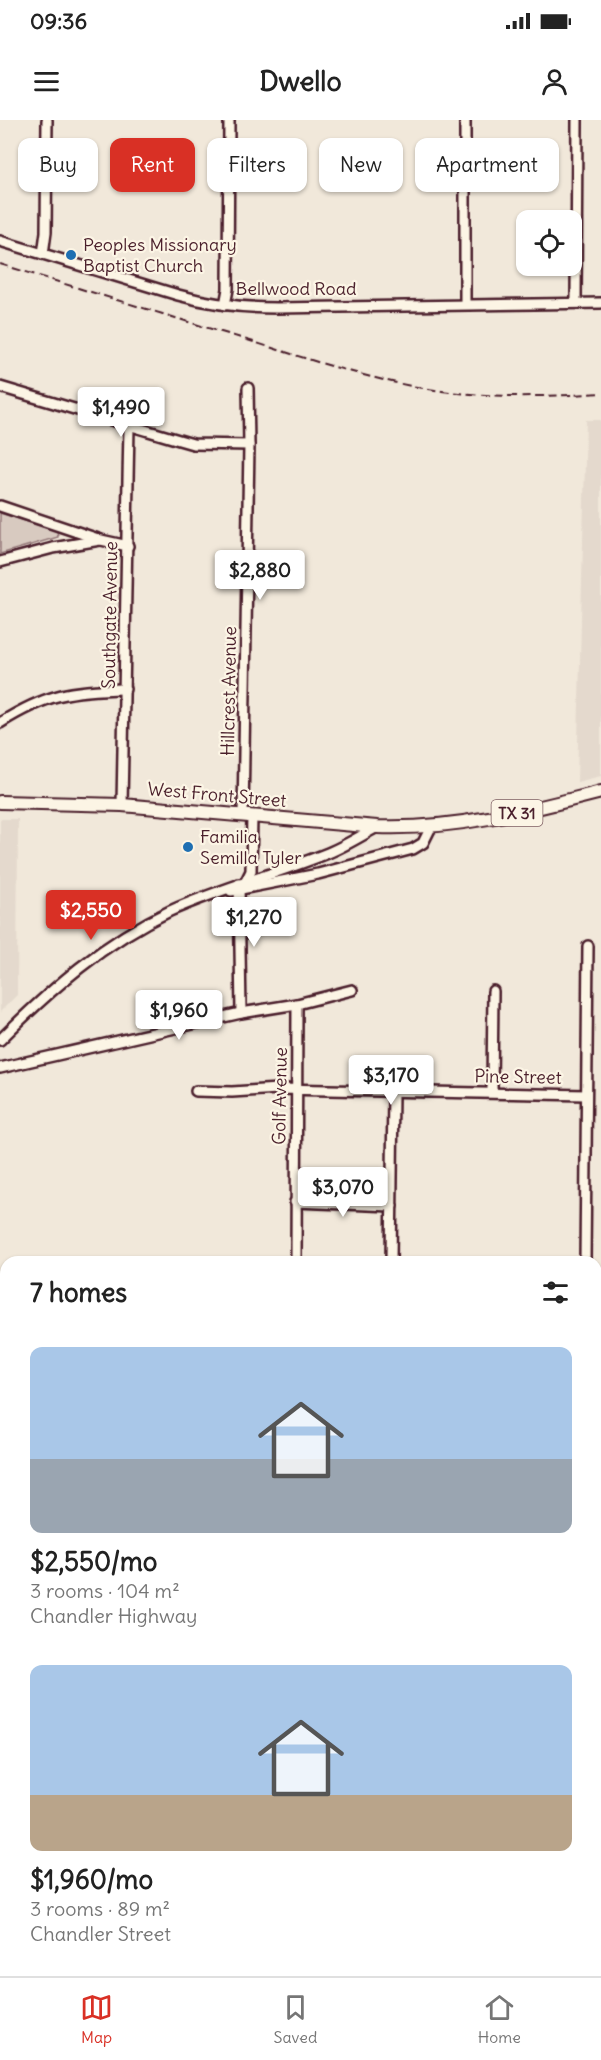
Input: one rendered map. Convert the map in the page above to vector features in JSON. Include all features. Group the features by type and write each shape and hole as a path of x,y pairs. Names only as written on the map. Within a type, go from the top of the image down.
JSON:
{"main road":[{"name":"TX 31","path":"431,827 504,816 601,792"},
{"name":"West Front Street","path":"0,802 122,805 377,827 431,827"}],"street":[{"path":"43,254 46,232 47,120"},
{"path":"225,305 228,278 229,120"},
{"path":"465,120 465,304"},
{"path":"576,302 577,120"},
{"name":"Bellwood Road","path":"0,241 172,294 225,305 277,308 601,303"},
{"path":"0,387 194,444 249,445"},
{"name":"Hillcrest Avenue","path":"242,1013 242,884 251,871 248,815 248,388"},
{"name":"Southgate Avenue","path":"122,805 129,426"},
{"path":"0,506 101,540 128,546"},
{"path":"0,562 53,548 101,540"},
{"path":"0,723 26,707 53,696 86,690 125,688"},
{"path":"0,1040 62,982 110,944 172,910 328,853 377,827"},
{"path":"242,884 318,874 413,849 423,843 431,827"},
{"path":"585,1256 588,946"},
{"path":"0,1068 352,990"},
{"path":"492,1092 494,991"},
{"name":"Golf Avenue","path":"296,1256 297,1004"},
{"name":"Pine Street","path":"196,1091 296,1089 586,1095"},
{"path":"391,1256 393,1092"},
{"path":"295,1202 392,1206"}],"shaded area":[{"path":"586,420 601,420 601,776 577,782"},
{"path":"0,513 57,531 58,537 0,554"},
{"path":"0,819 18,819 17,995 0,1012"}],"railway":[{"path":"0,264 317,362 392,382 481,395 542,396 601,393"}],"place":[{"name":"Peoples Missionary Baptist Church","path":"71,255"},
{"name":"Familia Semilla Tyler","path":"188,847"}]}
